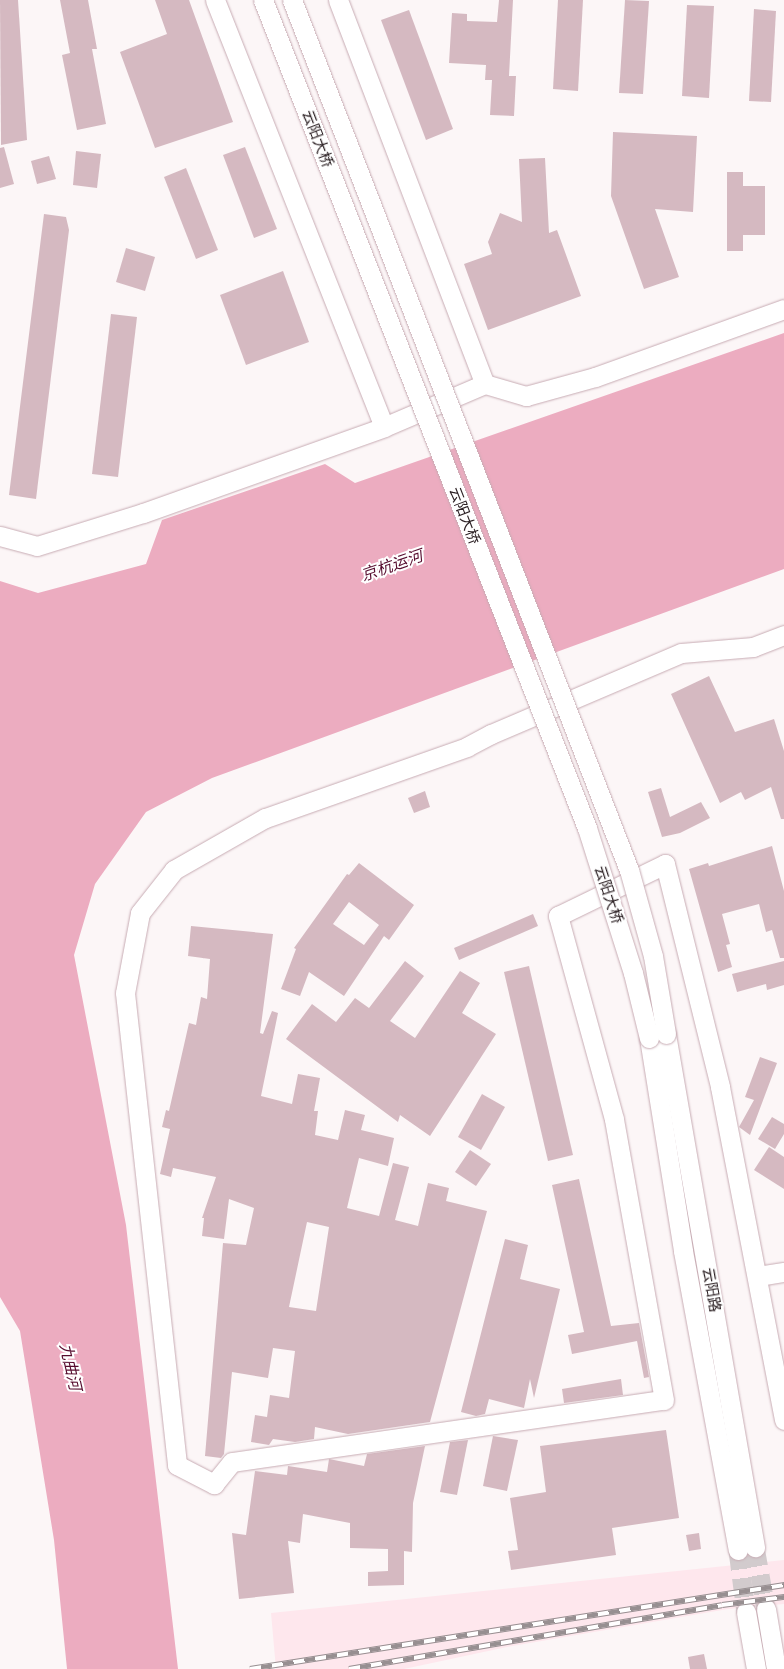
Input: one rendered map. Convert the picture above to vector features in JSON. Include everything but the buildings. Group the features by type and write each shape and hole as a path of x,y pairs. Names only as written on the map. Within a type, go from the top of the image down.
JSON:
{"street":[{"path":"215,0 384,427"},
{"name":"云阳大桥","path":"263,0 587,828 633,973 658,1036"},
{"name":"云阳大桥","path":"292,0 629,870 653,956 658,1036"},
{"path":"338,0 485,384"},
{"path":"0,536 37,546 143,513 384,427 485,384 526,396 595,377 784,310"},
{"path":"784,637 753,647 680,653 491,734 467,747 265,818 174,870 140,913 125,993 177,1465 214,1484 232,1462 664,1400 614,1119 558,916 666,864 720,1086 758,1276 784,1420"},
{"name":"云阳路","path":"658,1036 683,1251 746,1548"},
{"path":"758,1276 784,1272"},
{"path":"766,1609 776,1669"},
{"path":"746,1612 756,1669"}],"shaded area":[{"path":"784,1560 784,1604 728,1609 507,1647 404,1669 276,1669 271,1613"}],"water":[{"path":"784,333 784,569 212,778 146,812 95,884 74,955 126,1225 178,1669 67,1669 54,1540 20,1331 0,1297 0,581 38,593 146,564 162,520 325,464 355,483"}],"tunnel":[{"path":"755,1547 766,1609"},
{"path":"738,1550 746,1612"}],"railway":[{"path":"250,1669 784,1585"},
{"path":"349,1669 722,1605 784,1597"}],"water label":[{"name":"京杭运河","path":"392,566"},
{"name":"九曲河","path":"70,1367"}]}
